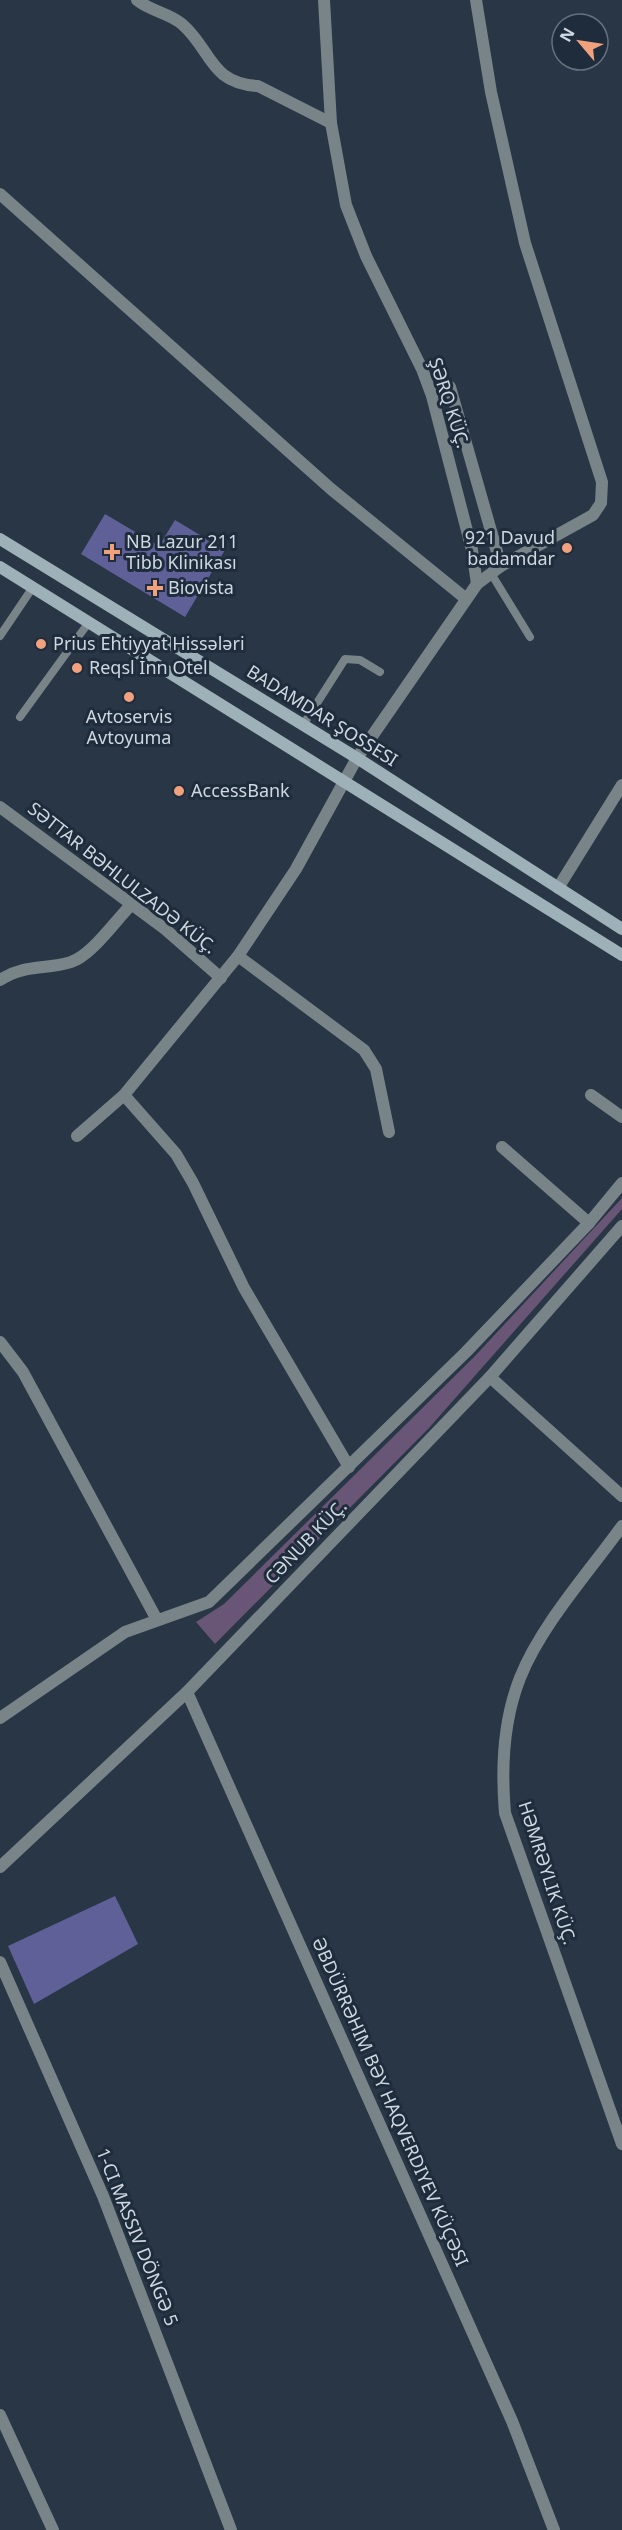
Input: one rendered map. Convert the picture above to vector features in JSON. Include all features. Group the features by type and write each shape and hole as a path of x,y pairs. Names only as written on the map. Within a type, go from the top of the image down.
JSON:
{"main road":[{"name":"BADAMDAR ŞOSSESI","path":"0,539 303,724 622,929"},
{"path":"0,567 622,955"}],"street":[{"path":"137,0 180,22 194,35 213,67 225,78 267,90 331,123"},
{"name":"ŞƏRQ KÜÇ.","path":"324,0 331,123 346,205 366,256 422,369 432,396 472,550 477,584"},
{"path":"77,1136 124,1095 238,956 296,869 343,780 465,598 477,584 496,571 593,515 601,503 602,482 525,243 491,92 476,0"},
{"path":"0,194 331,489 465,598"},
{"path":"450,387 496,571"},
{"path":"558,888 622,785"},
{"name":"SƏTTAR BƏHLULZADƏ KÜÇ.","path":"0,807 165,929 221,978"},
{"path":"0,980 25,968 72,962 84,955 131,905"},
{"path":"238,956 364,1050 376,1070 389,1132"},
{"path":"124,1095 176,1154 193,1183 244,1288 350,1467"},
{"path":"591,1095 622,1117"},
{"path":"502,1148 589,1223"},
{"name":"CƏNUB KÜÇ.","path":"0,1718 125,1632 156,1618 182,1613 209,1602 466,1352 589,1223 622,1183"},
{"name":"CƏNUB KÜÇ.","path":"0,1867 187,1692 490,1377 622,1226"},
{"path":"0,1342 23,1372 156,1618"},
{"path":"490,1377 622,1496"},
{"name":"HƏMRƏYLIK KÜÇ.","path":"622,1526 546,1631 520,1677 507,1725 502,1772 505,1813 622,2144"},
{"name":"ƏBDÜRRƏHIM BƏY HAQVERDIYEV KÜÇƏSI","path":"187,1692 512,2421 554,2530"},
{"name":"1-CI MASSIV DÖNGƏ 5","path":"0,1962 103,2196 231,2530"},
{"path":"0,2415 53,2530"}],"lane":[{"path":"496,571 530,636"},
{"path":"0,636 33,587"},
{"path":"20,717 89,622"},
{"path":"303,724 345,659 360,660 380,672"}],"shaded area":[{"path":"622,1198 622,1209 429,1428 215,1644 196,1622 224,1604 474,1357"}],"building":[{"path":"105,514 159,546 175,520 225,550 185,617 81,554"},
{"path":"115,1896 138,1944 34,2004 8,1946"}],"place":[{"name":"921 Davud badamdar","path":"567,548"},
{"name":"NB Lazur 211 Tibb Klinikası","path":"112,552"},
{"name":"Biovista","path":"155,588"},
{"name":"Prius Ehtiyyat Hissәlәri","path":"41,644"},
{"name":"Reqsl İnn Otel","path":"77,668"},
{"name":"Avtoservis Avtoyuma","path":"129,697"},
{"name":"AccessBank","path":"179,791"}]}
